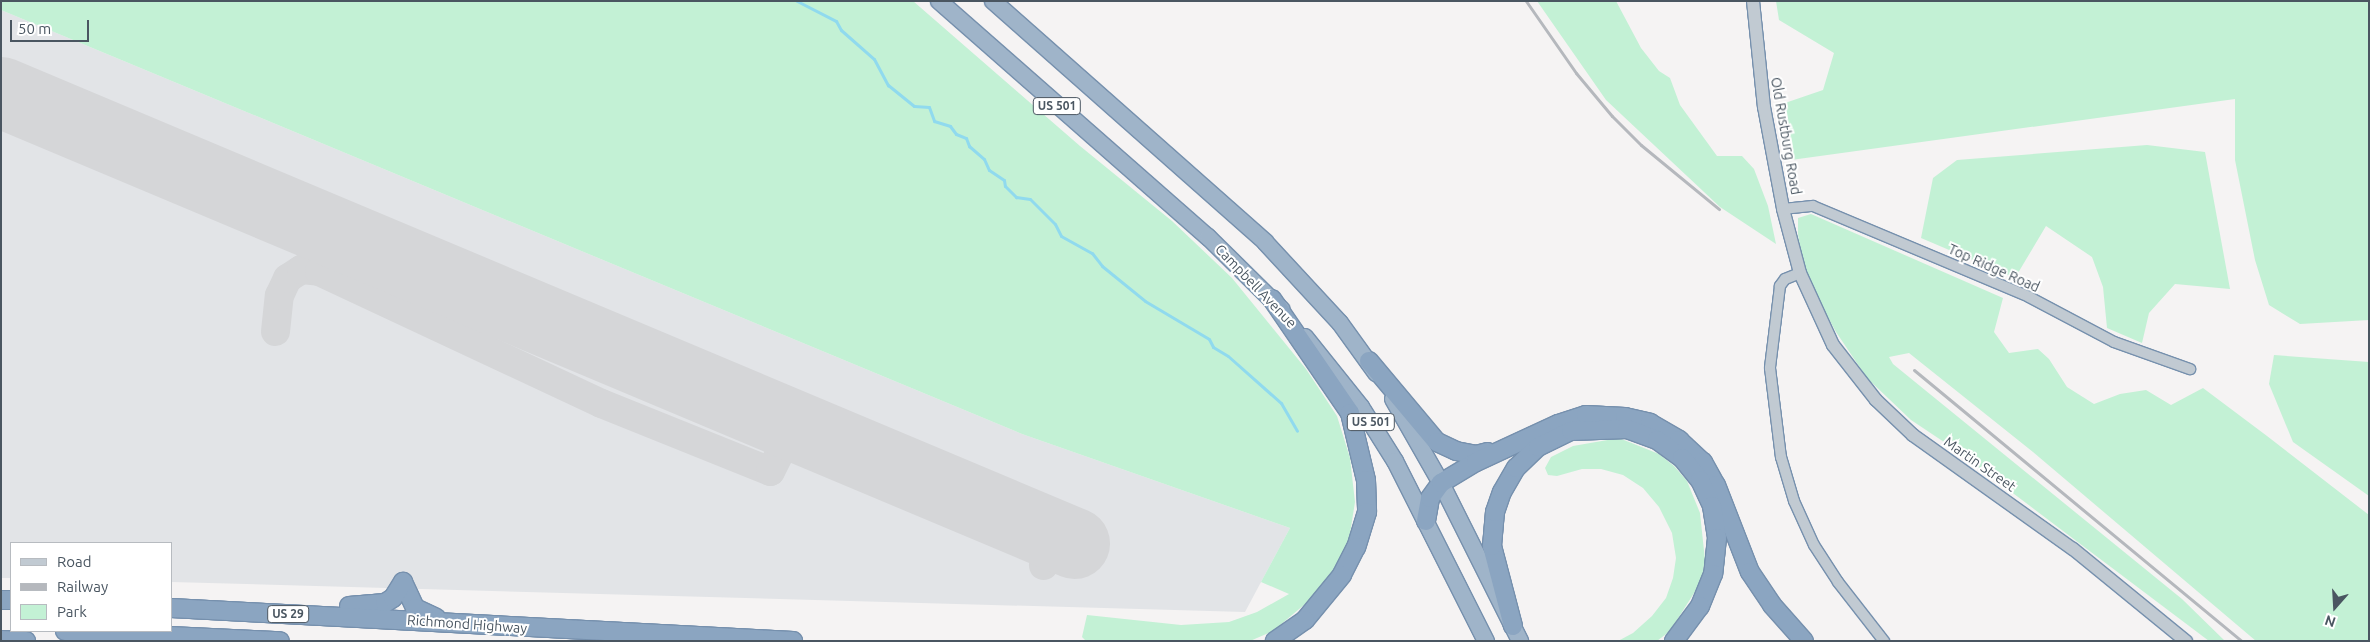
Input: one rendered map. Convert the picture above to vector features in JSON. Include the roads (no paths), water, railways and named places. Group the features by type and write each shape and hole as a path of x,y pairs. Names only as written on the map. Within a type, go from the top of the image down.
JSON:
{"highway":[{"name":"Campbell Avenue","path":"939,1 1208,237 1272,299 1325,359 1361,407 1426,521 1486,641"},
{"name":"US 501","path":"993,1 1232,210 1340,323 1369,361 1437,442 1476,455 1506,448 1558,424 1586,415 1624,417 1650,423 1679,440 1703,462 1716,485 1735,540 1750,572 1772,605 1804,641"},
{"path":"1272,299 1350,413 1366,480 1367,512 1356,547 1342,575 1305,620 1275,641"},
{"path":"1369,361 1442,483 1517,634"},
{"path":"1517,634 1492,546 1494,512 1502,492 1516,468 1538,447 1571,431 1627,428 1657,440 1682,458 1700,480 1712,506 1718,538 1713,574 1700,606 1674,641"},
{"path":"1426,521 1430,498 1442,483 1506,448"},
{"path":"172,599 378,605 393,598 403,582 408,599 418,611 450,623"},
{"name":"Richmond Highway","path":"172,608 793,641"},
{"name":"US 29","path":"81,632 195,639 280,641"},
{"path":"1,640 26,641"}],"street":[{"name":"Old Rustburg Road","path":"1753,1 1764,107 1783,208 1800,273"},
{"name":"Top Ridge Road","path":"1783,208 1813,206 2029,298 2114,342 2190,370"},
{"path":"1800,273 1785,279 1780,286 1770,368 1781,457 1794,501 1814,545 1884,641"},
{"name":"Martin Street","path":"1800,273 1833,345 1876,400 1914,435 2073,548 2186,641"}],"waterway":[{"path":"797,1 836,21 841,30 874,59 888,85 914,106 929,107 934,121 950,126 956,134 966,138 969,146 984,159 989,170 1004,180 1005,186 1016,197 1030,199 1055,224 1061,236 1092,253 1102,266 1145,301 1209,339 1213,347 1228,356 1281,403 1297,431"}],"railway":[{"path":"1526,1 1576,73 1612,116 1641,145 1719,209"},
{"path":"1914,370 2242,641"}]}
